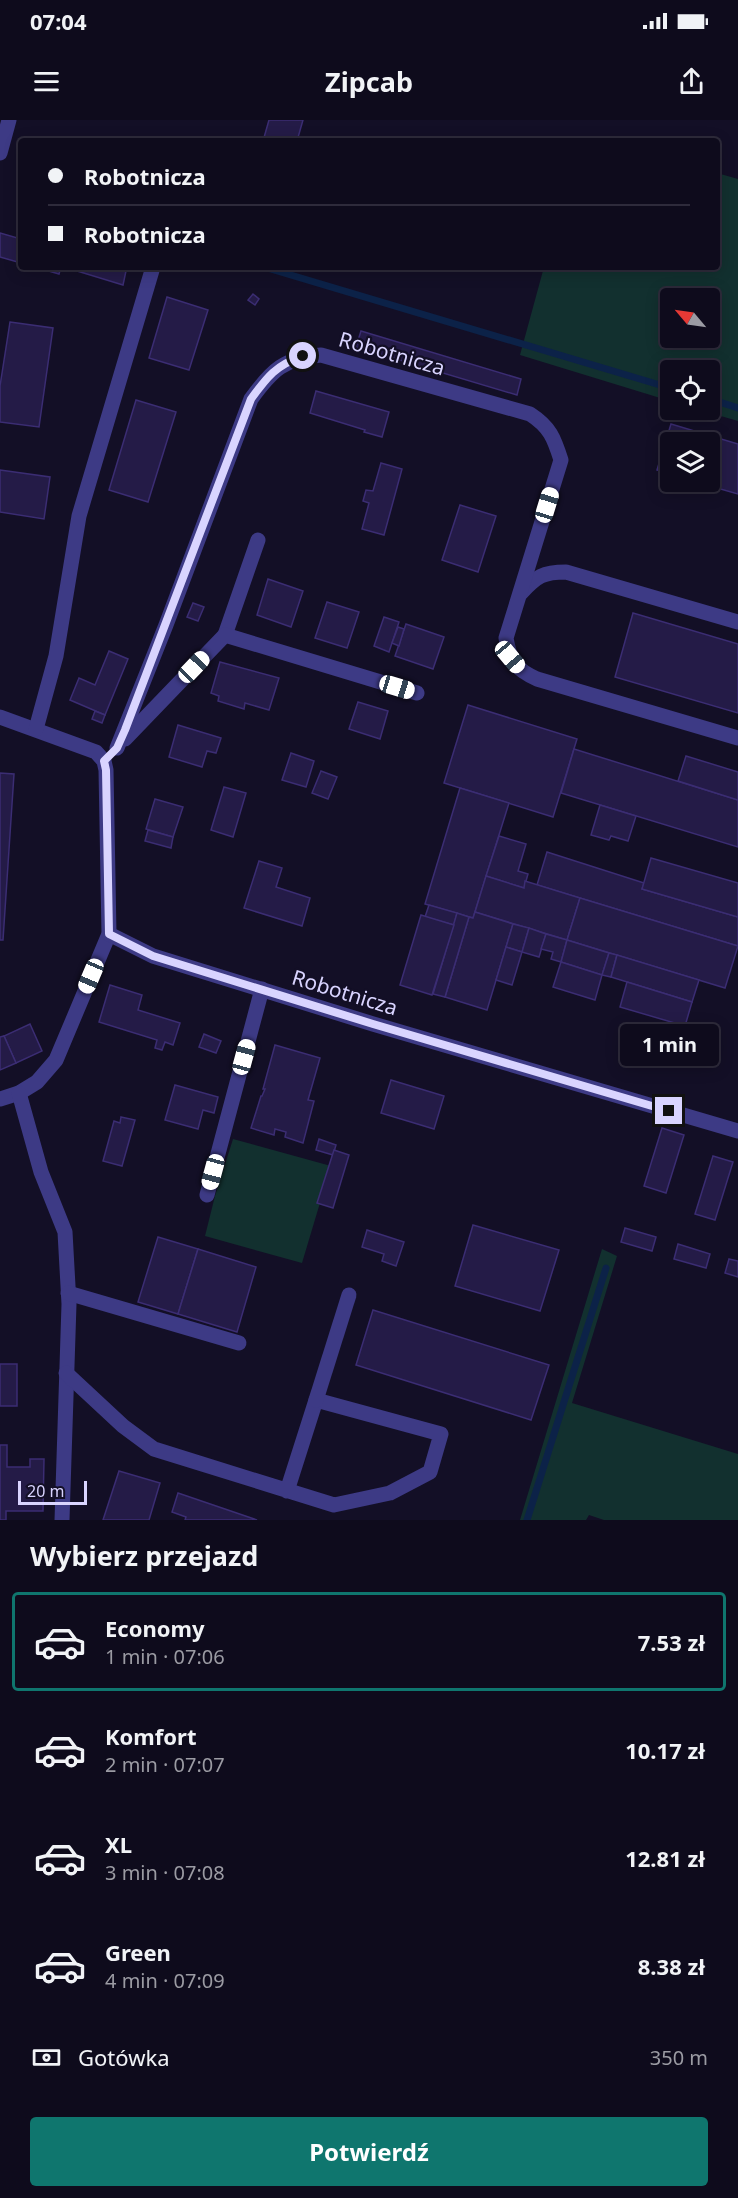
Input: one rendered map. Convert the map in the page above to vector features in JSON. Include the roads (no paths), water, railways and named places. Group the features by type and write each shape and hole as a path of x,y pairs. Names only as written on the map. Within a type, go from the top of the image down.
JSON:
{"street":[{"path":"0,153 9,120"},
{"path":"36,729 56,656 79,516 152,270"},
{"name":"Robotnicza","path":"117,748 251,399 268,376 286,362 303,356 321,355 530,414 543,422 554,438 561,460 506,638 510,657 522,672 537,679 738,738"},
{"name":"Robotnicza","path":"104,761 225,635 258,540"},
{"path":"519,595 536,578 551,572 566,572 738,622"},
{"path":"225,635 417,693"},
{"path":"0,717 96,752 104,761 109,934 56,1060 37,1082 19,1093 0,1099"},
{"name":"Robotnicza","path":"109,934 153,956 373,1024 738,1131"},
{"path":"207,1195 262,988"},
{"path":"19,1093 41,1172 65,1232 68,1293 62,1520"},
{"path":"68,1293 239,1343"},
{"path":"287,1491 349,1295"},
{"path":"66,1373 123,1426 154,1449 334,1505 390,1493 430,1472 441,1434 316,1400"}],"waterway":[{"path":"274,270 660,385"},
{"path":"720,402 738,408"},
{"path":"527,1520 606,1268"}]}
